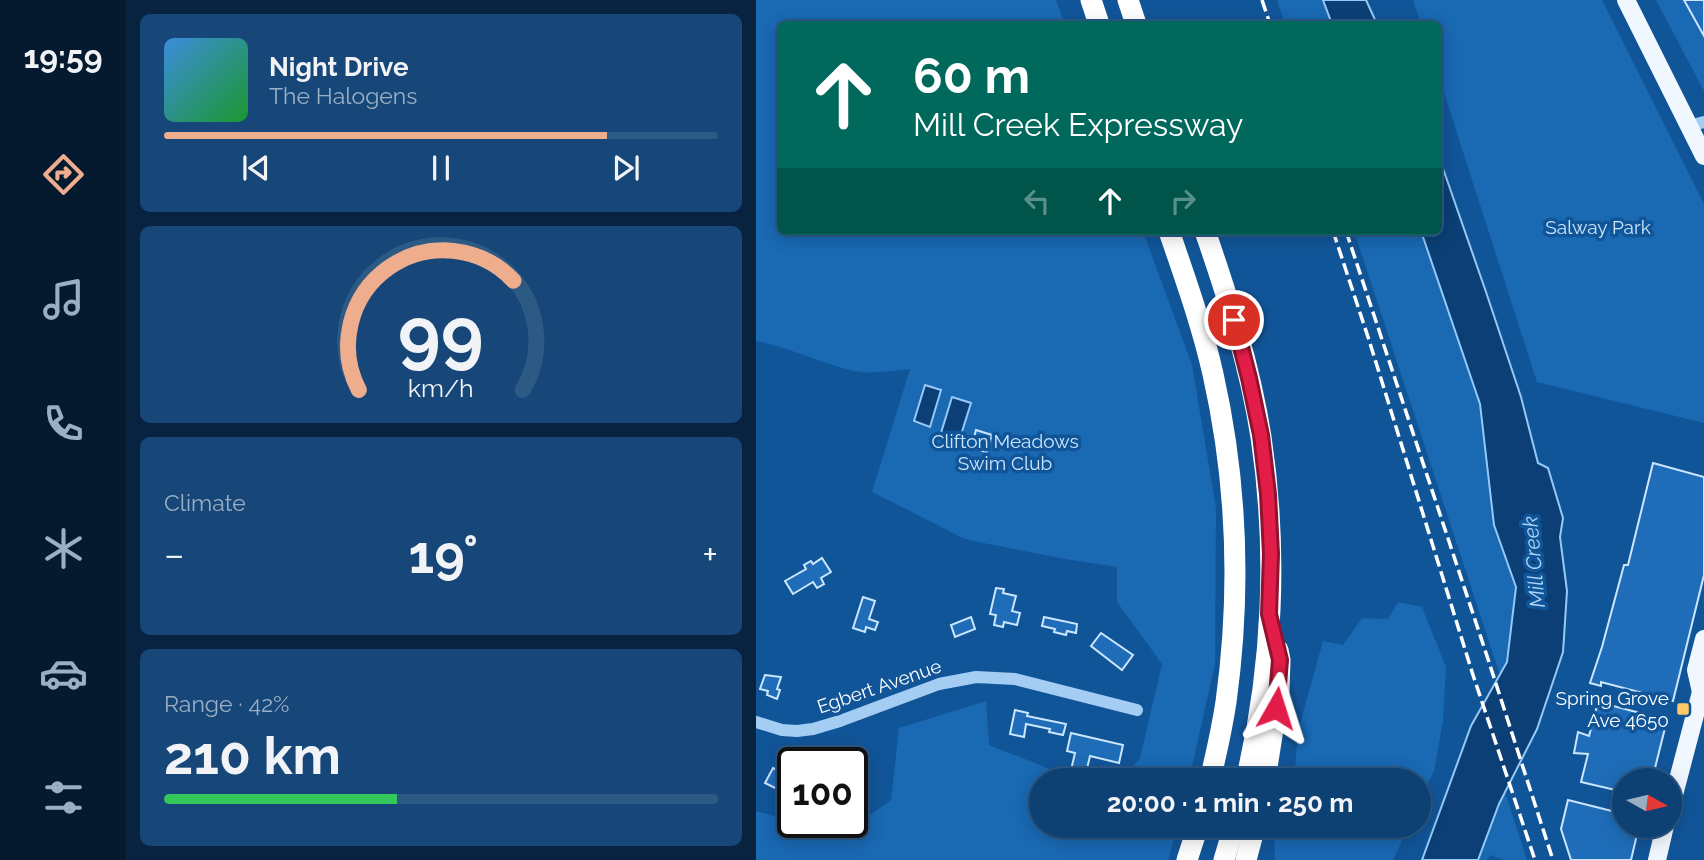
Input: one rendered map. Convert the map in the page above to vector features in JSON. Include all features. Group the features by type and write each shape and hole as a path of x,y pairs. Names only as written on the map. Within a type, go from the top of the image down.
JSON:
{"highway":[{"path":"1091,0 1098,21"},
{"path":"1128,0 1135,21"},
{"path":"1170,235 1212,371 1225,442 1234,519 1235,581 1230,666 1226,704 1213,768"},
{"path":"1206,235 1239,337 1261,435 1268,494 1271,554 1265,673 1248,768"},
{"path":"1267,768 1279,691 1280,660 1269,614"},
{"path":"1188,860 1194,838"},
{"path":"1223,860 1230,838"},
{"path":"1246,860 1252,838"}],"main road":[{"path":"1626,0 1697,124 1704,156"},
{"path":"1682,768 1703,691 1696,670 1704,639"},
{"path":"1657,860 1662,838"}],"street":[{"name":"Egbert Avenue","path":"756,723 782,730 813,729 840,722 939,684 976,677 1014,679 1137,710"}],"green space":[{"name":"Clifton Meadows Swim Club","path":"756,0 1056,0 1064,21 777,21 777,235 1144,235 1192,365 1216,508 1215,664 1192,768 1131,768 1140,758 1162,664 1117,602 1117,567 963,538 872,492 910,369 857,371 756,341"},
{"path":"1277,0 1323,0 1331,21 1284,21"},
{"name":"Salway Park","path":"1413,0 1602,0 1704,204 1704,423 1537,382 1442,86 1442,21 1420,21"},
{"path":"1656,0 1704,0 1704,91"},
{"path":"1355,235 1422,235 1480,404 1494,525 1516,587 1507,662 1500,675"},
{"path":"1398,602 1422,607 1446,667 1443,721 1431,777 1431,768 1295,768 1298,731 1323,641 1343,645 1362,618 1388,619"},
{"path":"986,701 989,745 1047,768 1029,768 1029,838 1174,838 1168,860 756,860 756,811 777,817 777,838 868,838 868,816 891,800 899,728"},
{"path":"1505,792 1527,860 1504,860 1490,855 1487,860 1478,860"},
{"path":"1274,838 1403,838 1393,860 1275,860"}],"water":[{"path":"1323,0 1366,0 1376,21 1331,21"},
{"name":"Mill Creek","path":"1442,166 1521,397 1538,463 1548,468 1563,518 1560,537 1567,591 1563,652 1537,729 1499,804 1478,860 1422,860 1471,726 1507,662 1516,587 1494,525 1480,404 1422,235 1442,235"},
{"path":"925,385 941,390 930,427 914,421"},
{"path":"952,397 971,403 960,438 941,433"}],"building":[{"path":"1684,0 1704,0 1704,36"},
{"path":"976,430 992,435 987,452 971,448"},
{"path":"1653,463 1704,477 1704,575 1673,701 1601,682 1601,686 1590,683 1624,565 1628,565"},
{"path":"822,558 831,572 821,578 824,584 817,588 813,582 793,594 785,581 806,569 804,565 811,561 813,564"},
{"path":"996,588 1016,596 1012,611 1020,613 1017,625 1004,622 1003,627 994,625 996,615 990,614"},
{"path":"863,597 875,601 869,619 878,622 875,630 866,627 865,632 853,628"},
{"path":"971,617 975,629 955,637 951,625"},
{"path":"1044,617 1077,624 1076,633 1067,631 1066,635 1042,626"},
{"path":"1101,633 1133,655 1122,670 1091,646"},
{"path":"765,675 781,677 777,699 767,695 768,691 760,689"},
{"path":"1598,702 1667,720 1655,768 1612,768 1612,789 1581,782 1588,754 1574,753 1578,732 1589,736"},
{"path":"1015,710 1028,713 1027,716 1066,724 1063,735 1026,724 1024,737 1010,734"},
{"path":"1071,733 1123,745 1119,763 1090,756 1087,768 1071,768 1075,753 1067,751"},
{"path":"773,768 777,770 777,789 765,783"},
{"path":"1568,800 1612,811 1612,838 1636,838 1631,860 1571,860 1561,829"}],"railway":[{"path":"1262,0 1269,21"},
{"path":"1334,235 1473,675 1535,860"},
{"path":"1347,235 1553,860"}],"place":[{"name":"Spring Grove Ave 4650","path":"1683,709"}],"route":[{"path":"1234,320 1261,435 1268,494 1271,554 1269,614 1280,660 1276,708"}]}
